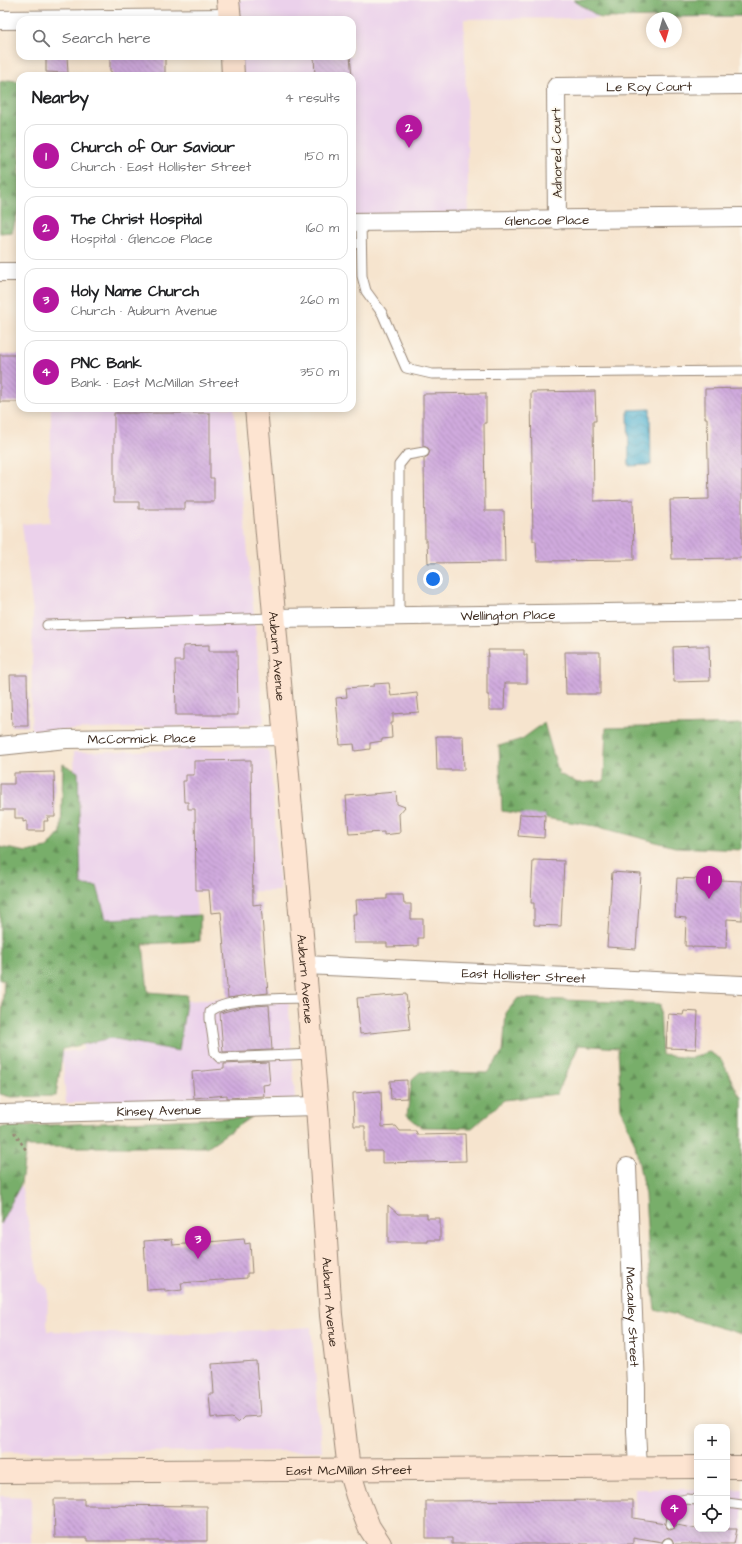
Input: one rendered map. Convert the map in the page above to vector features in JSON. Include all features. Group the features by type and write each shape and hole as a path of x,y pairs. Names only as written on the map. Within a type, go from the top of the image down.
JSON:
{"main road":[{"path":"232,60 233,72"},
{"name":"Auburn Avenue","path":"256,412 313,1054 331,1315 349,1470 369,1527 380,1544"},
{"name":"East McMillan Street","path":"0,1472 694,1467"},
{"path":"730,1467 742,1467"}],"street":[{"path":"131,16 229,13"},
{"path":"0,20 16,20"},
{"name":"Le Roy Court","path":"556,87 742,85"},
{"name":"Adnored Court","path":"556,87 557,220"},
{"name":"Glencoe Place","path":"356,222 742,217"},
{"path":"0,272 16,272"},
{"name":"Wellington Place","path":"275,618 742,611"},
{"name":"McCormick Place","path":"0,746 66,739 284,736"},
{"name":"East Hollister Street","path":"305,965 742,985"},
{"name":"Kinsey Avenue","path":"0,1114 317,1106"},
{"name":"Macauley Street","path":"627,1167 638,1467"}],"lane":[{"path":"356,222 362,276 366,291 382,313 406,368 432,374 742,371"},
{"path":"399,616 399,465 407,455 424,452"},
{"path":"47,625 275,618"},
{"path":"308,998 232,1002 215,1007 210,1012 210,1020 215,1053 220,1058 313,1054"},
{"path":"670,1524 677,1501 686,1499 694,1500"},
{"path":"730,1503 742,1505"}],"path":[{"path":"13,1130 26,1150"}],"shaded area":[{"path":"228,0 742,0 742,17 682,17 682,12 646,12 646,18 464,19 469,220 356,222 356,72 233,72 232,60 356,60 356,16 230,16"},
{"path":"51,412 234,412 264,720 263,723 31,731 33,612 22,524 50,522"},
{"path":"267,750 270,755 280,891 195,892 197,915 79,921 74,752"},
{"path":"288,995 295,1099 66,1103 62,1052 83,1050 81,1007"},
{"path":"21,1184 39,1281 48,1289 47,1331 171,1335 311,1327 322,1451 0,1452 0,1224"},
{"path":"635,1489 694,1489 694,1532 730,1532 730,1489 742,1489 742,1544 635,1544"},
{"path":"0,1496 31,1497 31,1544 0,1544"}],"green space":[{"path":"573,0 742,0 742,16 682,17 682,12 646,12 646,17 601,18"},
{"path":"8,80 16,81 16,219 12,232 0,233 0,82"},
{"path":"544,723 559,774 578,783 604,781 606,728 742,724 742,850 675,847 595,826 502,811 499,746 522,739"},
{"path":"63,764 78,772 81,885 97,886 106,919 200,915 200,941 143,944 148,992 187,995 179,1051 111,1038 63,1049 56,1096 11,1097 0,1094 0,1047 4,980 0,980 0,847 27,852 47,848 61,832"},
{"path":"518,998 660,1004 662,1055 691,1058 709,1052 721,1059 739,1095 742,1097 742,1334 655,1309 649,1259 645,1195 635,1144 621,1109 618,1048 579,1045 557,1094 504,1100 472,1128 421,1127 407,1115 412,1079 420,1072 487,1073 503,1052 506,1013"},
{"path":"251,1117 207,1147 26,1147 21,1184 0,1224 0,1127"}],"water":[{"path":"650,409 651,465 629,466 628,410"}],"building":[{"path":"46,60 67,60 68,72 46,72"},
{"path":"110,60 165,60 165,72 110,71"},
{"path":"314,60 350,60 352,72 315,72"},
{"path":"0,355 16,355 16,402 0,402"},
{"path":"742,388 742,558 672,559 670,500 709,499 705,389"},
{"path":"595,391 596,421 593,421 594,501 633,500 634,560 537,561 536,541 533,541 531,392"},
{"path":"486,393 486,423 484,423 485,511 504,511 505,562 428,563 427,541 425,541 424,458 428,456 430,451 428,448 423,446 423,394"},
{"path":"114,413 210,413 210,478 214,478 214,502 185,502 185,509 139,509 139,502 114,502"},
{"path":"209,645 209,651 237,651 238,715 176,715 175,661 183,661 183,646"},
{"path":"709,646 710,681 674,682 673,647"},
{"path":"488,650 524,650 524,655 527,655 527,683 505,683 504,710 489,710 489,695 487,695"},
{"path":"565,652 600,652 600,694 566,694"},
{"path":"10,675 27,675 28,726 12,726"},
{"path":"389,683 391,696 417,693 419,712 393,714 393,723 391,723 392,738 382,739 382,741 370,743 370,749 355,751 354,744 340,745 336,698 347,697 346,688 374,686 374,684"},
{"path":"436,736 463,736 464,770 437,770"},
{"path":"251,760 253,905 261,904 268,993 228,998 221,912 211,913 209,890 196,890 195,809 188,809 188,802 184,802 183,781 186,781 186,775 194,775 194,761"},
{"path":"54,772 55,817 47,817 48,821 44,821 44,831 27,831 27,821 23,822 23,818 15,818 15,810 0,810 0,784 14,784 14,773"},
{"path":"396,792 397,804 405,807 399,814 400,833 384,835 384,832 349,834 346,796"},
{"path":"520,814 545,815 544,838 518,836"},
{"path":"533,860 564,861 561,926 534,925 534,903 531,903"},
{"path":"612,872 641,874 636,949 607,947"},
{"path":"677,878 742,881 742,920 727,919 726,948 685,946 686,918 675,917"},
{"path":"387,895 403,895 404,904 411,904 411,919 423,919 423,938 418,938 418,946 387,947 387,943 354,943 353,914 357,914 356,900 387,899"},
{"path":"406,994 410,1029 360,1034 357,998"},
{"path":"269,1005 272,1050 223,1052 220,1013 242,1007"},
{"path":"684,1011 698,1012 696,1049 666,1048 668,1014 683,1015"},
{"path":"268,1062 270,1084 263,1085 264,1096 227,1098 227,1095 194,1098 192,1072 224,1069 224,1064"},
{"path":"407,1080 407,1098 391,1099 390,1081"},
{"path":"381,1091 382,1127 396,1126 400,1131 416,1131 417,1135 465,1134 466,1161 382,1163 382,1151 365,1151 365,1126 354,1126 353,1093"},
{"path":"388,1205 398,1214 427,1214 427,1218 440,1218 440,1240 428,1240 428,1242 388,1242"},
{"path":"172,1239 173,1245 244,1239 245,1244 250,1243 252,1273 247,1273 247,1278 181,1283 182,1290 165,1292 165,1289 147,1290 144,1241"},
{"path":"256,1361 260,1416 244,1417 238,1423 232,1418 211,1418 209,1394 214,1394 212,1364"},
{"path":"54,1499 84,1499 84,1505 207,1506 207,1541 87,1541 87,1538 55,1538"},
{"path":"633,1500 633,1518 665,1523 667,1528 670,1530 675,1528 677,1525 694,1528 694,1532 730,1532 730,1529 737,1529 734,1544 674,1544 672,1539 669,1537 664,1539 662,1542 633,1537 633,1544 452,1544 452,1538 426,1538 426,1501"}],"place":[{"name":"The Christ Hospital","path":"409,148"},
{"name":"Church of Our Saviour","path":"709,899"},
{"name":"Holy Name Church","path":"198,1259"},
{"name":"PNC Bank","path":"674,1528"}]}
